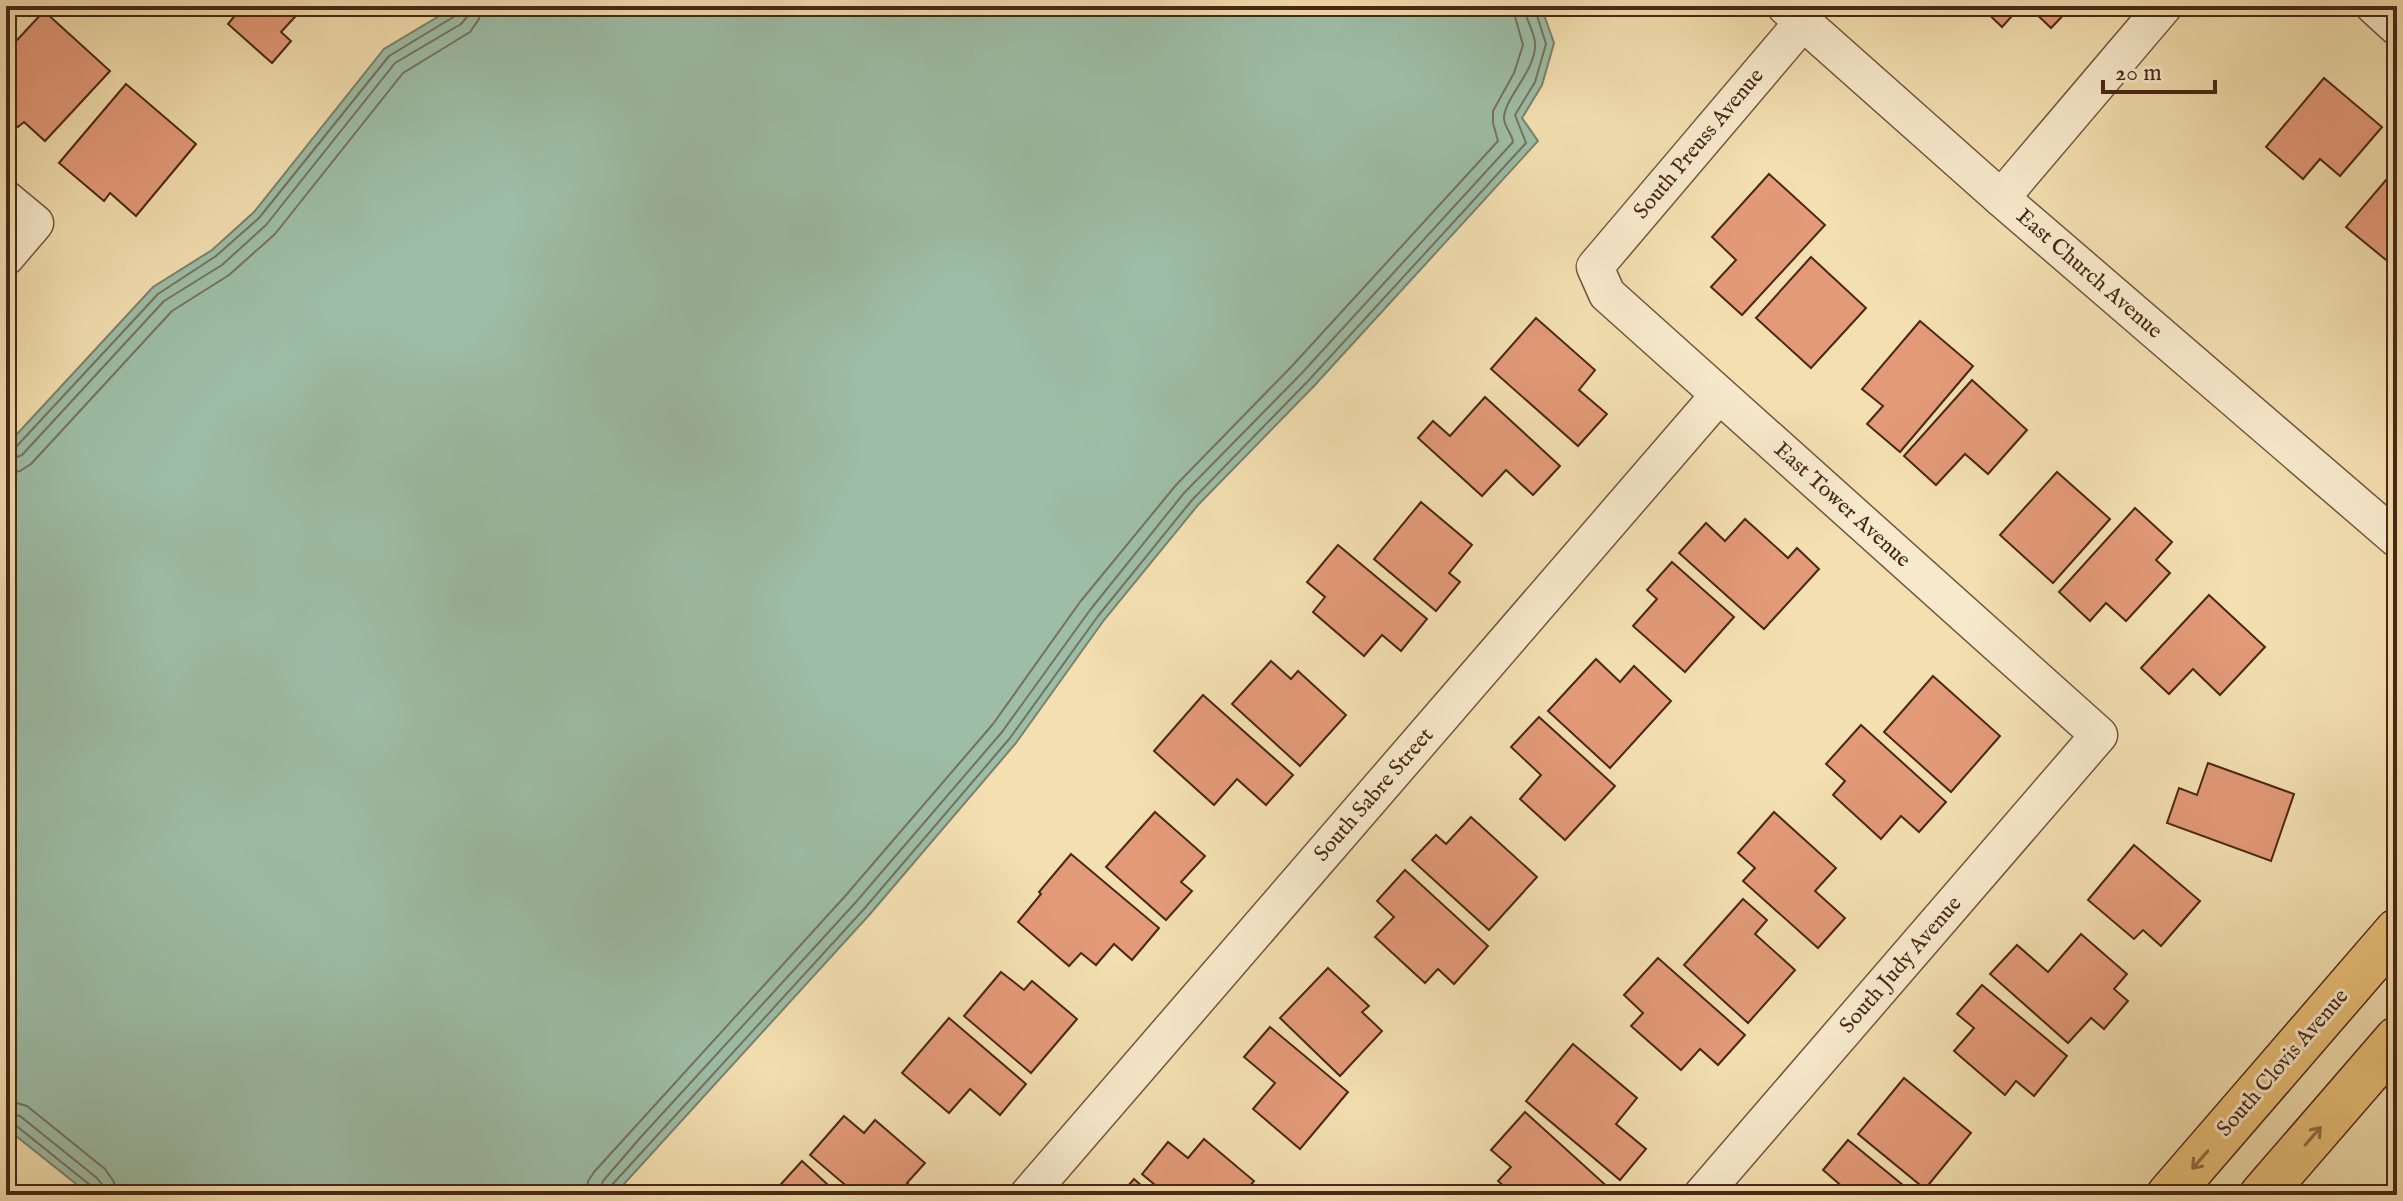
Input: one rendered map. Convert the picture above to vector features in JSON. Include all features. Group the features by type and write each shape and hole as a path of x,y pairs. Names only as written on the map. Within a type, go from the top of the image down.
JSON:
{"main road":[{"name":"South Clovis Avenue","path":"2169,1195 2397,931"},
{"path":"2262,1195 2397,1039"}],"street":[{"path":"2001,198 2164,6"},
{"path":"2374,6 2397,27"},
{"name":"East Church Avenue","path":"1794,14 2001,198 2397,539"},
{"name":"South Preuss Avenue","path":"1595,267 1794,14"},
{"path":"6,199 35,223 6,257"},
{"name":"East Tower Avenue","path":"1595,267 1607,294 2099,735"},
{"name":"South Sabre Street","path":"1028,1195 1719,395"},
{"name":"South Judy Avenue","path":"1702,1195 2099,735"}],"water":[{"path":"456,6 1541,6 1554,43 1542,85 1522,118 1538,141 1314,386 1198,505 1104,620 1016,743 870,914 614,1195 90,1195 6,1128 6,446 153,287 212,250 254,212 384,49"}],"building":[{"path":"229,6 305,6 281,32 291,41 272,63 228,24 237,13"},
{"path":"1980,6 2021,6 2002,27"},
{"path":"2028,6 2072,6 2051,28"},
{"path":"44,11 110,71 45,141 24,122 18,127 6,116 6,52"},
{"path":"2324,78 2382,127 2340,176 2320,159 2303,179 2266,147"},
{"path":"126,84 196,144 136,216 110,193 104,201 59,163"},
{"path":"2397,167 2397,269 2346,227"},
{"path":"1769,174 1825,225 1742,315 1711,287 1736,260 1712,237"},
{"path":"1811,257 1866,308 1811,368 1756,318"},
{"path":"1536,318 1595,370 1579,390 1607,414 1578,446 1491,369"},
{"path":"1920,321 1973,366 1900,452 1867,424 1883,406 1862,389"},
{"path":"1972,380 2027,430 1988,474 1965,454 1936,485 1904,456"},
{"path":"1485,397 1560,466 1533,495 1506,470 1482,496 1418,438 1433,421 1450,436"},
{"path":"2057,472 2110,519 2053,583 2000,535"},
{"path":"1421,502 1472,545 1449,573 1460,582 1436,611 1374,559"},
{"path":"2135,508 2172,542 2156,560 2170,573 2126,621 2106,603 2090,621 2059,592"},
{"path":"1745,519 1788,558 1797,548 1819,569 1764,629 1679,553 1706,523 1725,541"},
{"path":"1338,545 1427,619 1401,651 1382,635 1364,656 1313,612 1325,597 1307,582"},
{"path":"1672,562 1734,617 1685,672 1633,626 1657,599 1647,590"},
{"path":"2209,595 2265,647 2220,695 2193,669 2169,694 2141,668"},
{"path":"1596,659 1620,682 1634,666 1671,701 1610,768 1548,711"},
{"path":"1271,661 1291,679 1298,671 1346,715 1300,766 1232,704"},
{"path":"1933,676 2000,736 1951,792 1884,732"},
{"path":"1203,695 1293,775 1266,805 1237,779 1214,805 1154,751"},
{"path":"1539,717 1615,786 1565,840 1520,799 1541,775 1511,747"},
{"path":"1861,725 1946,802 1919,832 1901,816 1881,839 1833,795 1845,781 1826,764"},
{"path":"2208,763 2294,794 2271,861 2167,823 2179,788 2197,795"},
{"path":"1155,812 1205,856 1181,882 1192,891 1166,920 1106,867"},
{"path":"1774,812 1836,868 1815,891 1845,918 1818,948 1743,881 1755,868 1738,853"},
{"path":"1471,817 1537,877 1489,930 1412,860 1436,835 1446,844"},
{"path":"2134,845 2200,901 2161,946 2143,930 2134,939 2088,900"},
{"path":"1071,854 1159,928 1132,960 1114,944 1096,965 1081,953 1069,966 1018,922"},
{"path":"1405,870 1488,946 1454,984 1438,969 1425,983 1375,937 1394,917 1377,901"},
{"path":"1743,899 1767,920 1755,934 1795,970 1748,1023 1684,965"},
{"path":"2081,934 2127,974 2114,989 2128,1001 2104,1029 2091,1018 2068,1043 1990,974 2017,945 2048,972"},
{"path":"1658,958 1745,1035 1718,1065 1700,1049 1681,1070 1631,1026 1643,1013 1624,995"},
{"path":"1328,968 1369,1006 1362,1012 1382,1031 1340,1076 1280,1018"},
{"path":"1001,972 1024,990 1032,981 1077,1019 1031,1073 964,1016"},
{"path":"1982,985 2067,1056 2034,1096 2016,1081 2005,1095 1954,1051 1974,1028 1957,1014"},
{"path":"949,1018 1026,1084 1000,1115 970,1089 949,1113 902,1073"},
{"path":"1270,1027 1348,1092 1300,1149 1253,1109 1275,1083 1244,1057"},
{"path":"1573,1044 1637,1098 1616,1124 1646,1149 1620,1180 1526,1101"},
{"path":"1904,1078 1971,1133 1925,1189 1858,1134"},
{"path":"1525,1112 1611,1190 1607,1195 1514,1195 1498,1181 1511,1167 1491,1150"},
{"path":"844,1116 864,1133 875,1120 925,1163 907,1183 922,1195 857,1195 810,1155"},
{"path":"1204,1139 1254,1181 1244,1193 1247,1195 1167,1195 1142,1174 1168,1142 1188,1158"},
{"path":"1848,1140 1915,1195 1852,1195 1823,1170"},
{"path":"802,1161 839,1195 771,1195"},
{"path":"1134,1179 1152,1195 1120,1195"}]}
